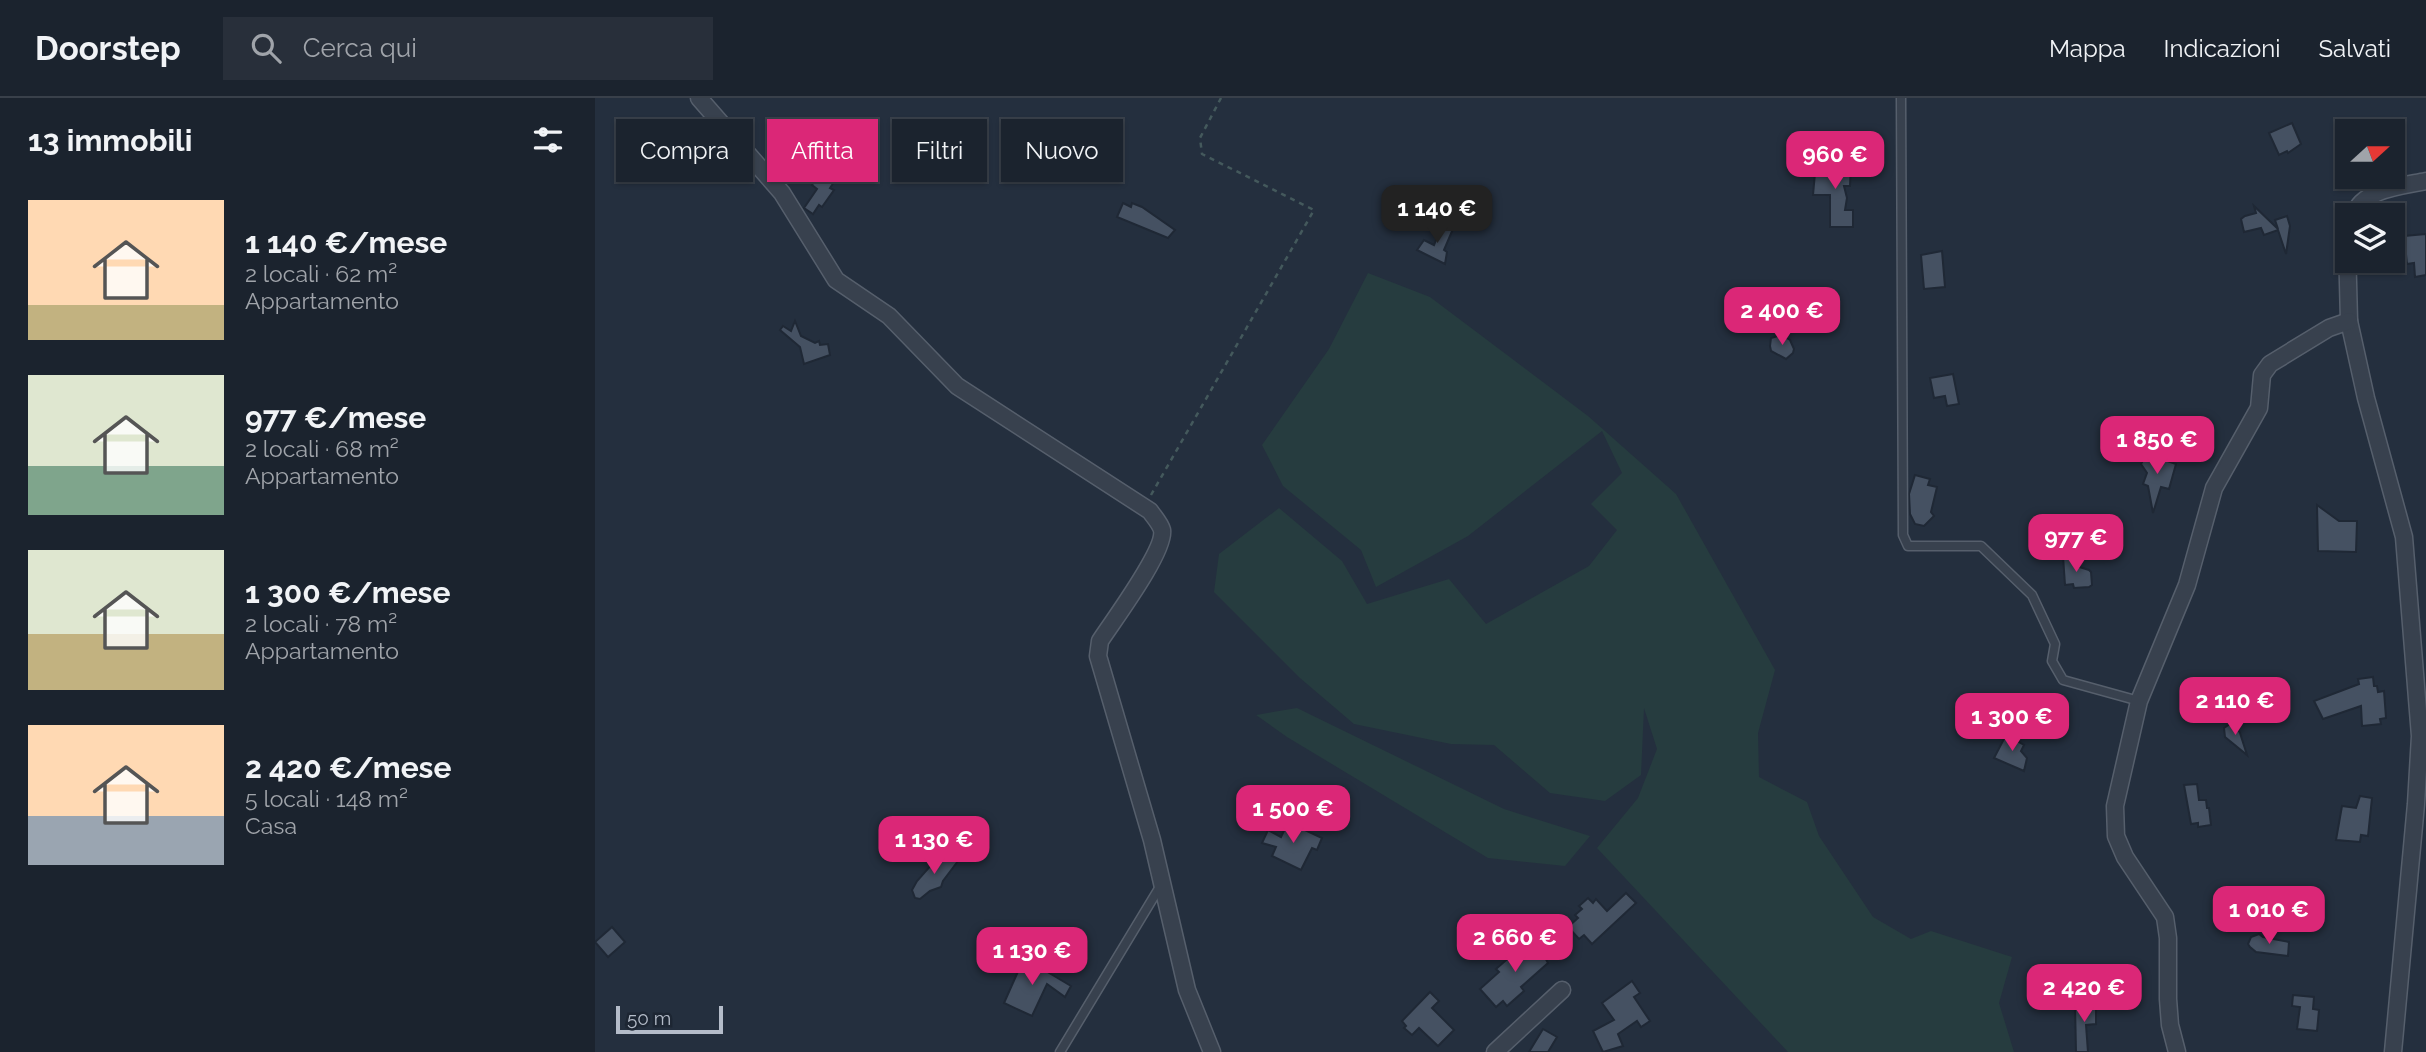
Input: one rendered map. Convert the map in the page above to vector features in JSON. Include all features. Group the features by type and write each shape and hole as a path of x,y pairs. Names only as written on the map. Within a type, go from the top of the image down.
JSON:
{"street":[{"path":"699,98 782,192 837,280 889,316 957,386 1150,511 1162,532 1159,551 1100,641 1098,656 1152,840 1187,990 1212,1052"},
{"path":"2360,203 2367,197 2396,187 2426,181"},
{"path":"2348,273 2349,321 2366,398 2405,537 2420,736 2393,1052"},
{"path":"2177,1052 2168,999 2168,938 2165,917 2126,857 2116,836 2115,806 2139,701 2187,585 2214,488 2259,408 2262,375 2270,364 2329,328 2349,321"},
{"path":"1495,1052 1562,990"}],"lane":[{"path":"1901,98 1903,535 1908,546 1981,545 2032,596 2055,644 2052,661 2063,680 2139,701"},
{"path":"1060,1052 1162,883"}],"path":[{"path":"1145,508 1314,210 1202,154 1200,138 1221,98"}],"green space":[{"path":"1368,273 1430,297 1588,416 1676,494 1775,670 1758,733 1759,777 1807,802 1819,836 1873,917 1911,939 1931,931 2012,957 1999,1003 2014,1052 1788,1052 1597,848 1638,798 1657,749 1644,708 1641,775 1605,801 1550,793 1494,745 1451,744 1354,724 1300,678 1214,592 1219,554 1279,508 1342,561 1367,604 1449,579 1486,624 1589,566 1617,530 1591,504 1622,473 1602,431 1468,536 1376,587 1361,550 1283,486 1262,445 1329,349"},
{"path":"1297,708 1504,809 1590,836 1565,866 1488,858 1287,737 1256,715"}],"building":[{"path":"2292,123 2301,144 2288,153 2287,151 2279,155 2269,133"},
{"path":"1816,162 1851,163 1850,186 1844,186 1847,198 1845,210 1853,210 1853,227 1830,227 1830,195 1813,195"},
{"path":"814,182 834,182 830,188 834,190 822,207 819,205 813,214 804,208 817,189 812,185"},
{"path":"1123,203 1131,207 1132,203 1142,207 1175,230 1168,238 1117,217"},
{"path":"2254,206 2278,229 2275,220 2287,216 2290,226 2286,254 2278,230 2264,235 2261,228 2244,232 2241,219 2256,213"},
{"path":"1442,225 1453,229 1444,250 1447,252 1445,264 1417,250 1424,240 1434,245"},
{"path":"2426,234 2426,275 2415,277 2414,263 2407,264 2405,236"},
{"path":"1942,251 1945,287 1924,289 1921,255"},
{"path":"795,321 801,336 815,343 819,341 820,345 828,344 830,355 804,364 800,347 780,330 783,326 791,331"},
{"path":"1782,335 1790,340 1794,349 1786,359 1771,351 1770,346 1771,338"},
{"path":"1953,374 1959,404 1947,406 1945,396 1934,398 1930,378"},
{"path":"2150,455 2176,464 2169,489 2161,487 2153,513 2148,486 2143,484 2147,473 2141,464 2145,457"},
{"path":"1915,475 1930,479 1928,485 1937,487 1931,512 1934,516 1924,526 1915,524 1910,514 1909,494"},
{"path":"2317,505 2339,521 2357,521 2356,552 2318,551"},
{"path":"2075,555 2076,566 2091,572 2092,585 2089,587 2074,588 2073,584 2065,585 2063,556"},
{"path":"2373,677 2378,692 2384,691 2386,718 2380,719 2381,724 2362,726 2361,706 2323,719 2314,701 2359,684 2358,679"},
{"path":"2230,724 2235,725 2240,733 2247,755 2225,737 2224,728"},
{"path":"2006,735 2024,745 2021,751 2027,758 2024,771 1994,758"},
{"path":"2197,784 2199,800 2206,800 2209,808 2211,825 2198,827 2198,823 2191,824 2184,785"},
{"path":"2360,796 2372,798 2368,836 2361,835 2360,842 2336,840 2342,806 2356,808"},
{"path":"1288,822 1322,838 1317,850 1312,848 1301,870 1272,856 1276,847 1262,843 1268,830 1281,837"},
{"path":"948,852 958,861 941,887 920,899 915,898 912,890 917,881 940,855 942,857"},
{"path":"1626,893 1636,903 1592,944 1584,935 1579,939 1568,927 1578,918 1575,915 1582,909 1579,906 1588,898 1593,903 1596,899 1607,911"},
{"path":"612,927 625,942 608,957 595,942"},
{"path":"2259,934 2289,942 2288,956 2256,952 2248,944 2251,937"},
{"path":"1530,939 1548,963 1521,987 1524,991 1507,1006 1503,1001 1496,1007 1480,989 1499,972 1496,969"},
{"path":"1024,958 1071,986 1065,997 1047,984 1032,1016 1004,1003"},
{"path":"1632,981 1640,993 1634,997 1650,1021 1641,1027 1637,1021 1618,1034 1623,1046 1603,1052 1593,1031 1614,1020 1602,1003"},
{"path":"1430,992 1439,1001 1432,1008 1454,1030 1438,1046 1419,1028 1412,1035 1404,1028 1406,1026 1402,1021"},
{"path":"2293,995 2314,997 2313,1009 2319,1010 2317,1031 2297,1029 2300,1007 2292,1006"},
{"path":"2075,1004 2096,1004 2096,1024 2086,1025 2088,1052 2076,1052"},
{"path":"1543,1029 1557,1037 1548,1052 1529,1052"}]}
